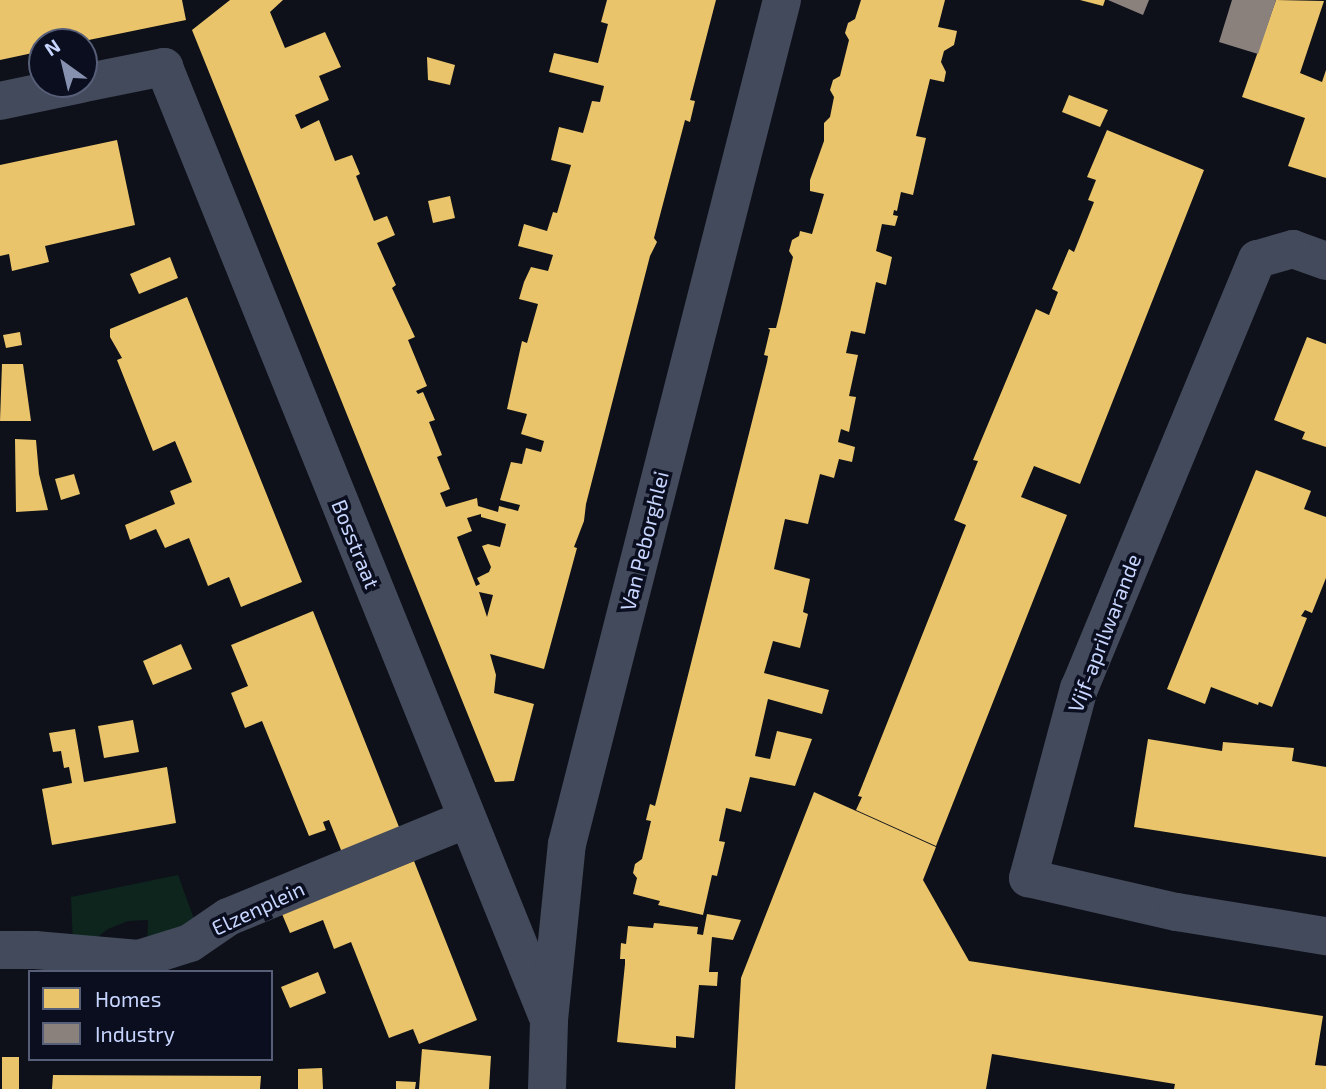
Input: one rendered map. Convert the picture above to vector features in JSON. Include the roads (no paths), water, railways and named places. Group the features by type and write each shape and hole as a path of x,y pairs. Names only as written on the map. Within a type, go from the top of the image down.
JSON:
{"street":[{"name":"Van Peborghlei","path":"547,1089 549,1020 567,844 782,0"},
{"name":"Bosstraat","path":"98,81 164,67 549,1020"},
{"path":"0,101 28,95"},
{"name":"Vijf-aprilwarande","path":"1326,261 1293,250 1256,258 1079,688 1028,878 1177,912 1326,936"},
{"name":"Elzenplein","path":"0,950 35,950 139,959 190,943 228,917 467,819"}]}
